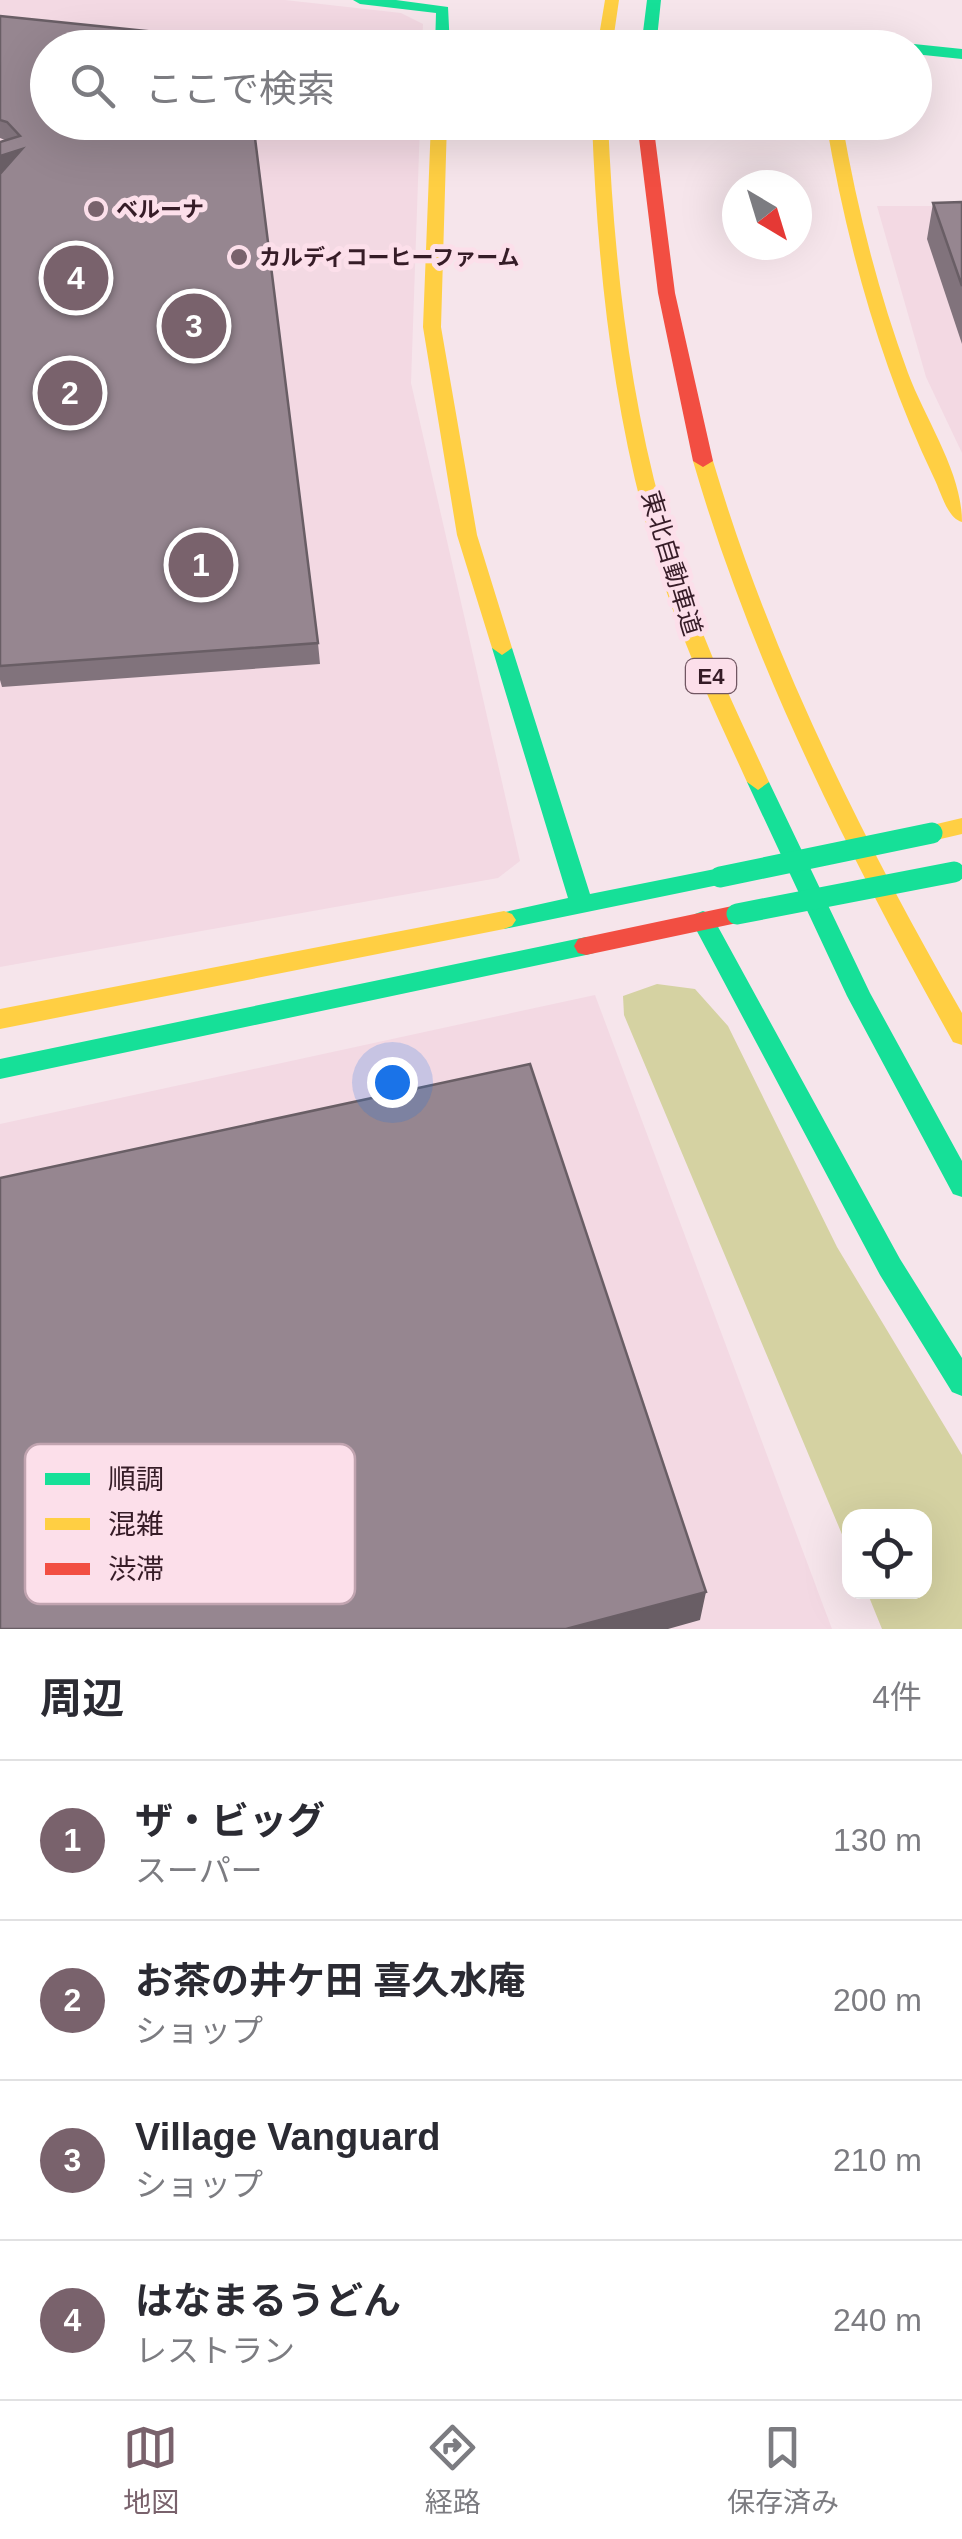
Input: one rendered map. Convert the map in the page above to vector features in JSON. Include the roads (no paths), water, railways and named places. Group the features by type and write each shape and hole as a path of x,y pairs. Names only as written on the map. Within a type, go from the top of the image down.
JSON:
{"main road":[{"path":"360,0 443,10 442,30"},
{"path":"607,30 612,0"},
{"path":"650,30 654,0"},
{"path":"932,52 962,54"},
{"path":"438,140 432,327 466,536 582,905"},
{"name":"東北自動車道","path":"600,140 601,201 623,384 650,498 689,627 835,958 962,1186"},
{"name":"E4","path":"646,140 658,284 717,507 755,615 909,945 962,1035"},
{"path":"836,140 838,161 888,344 962,516"},
{"path":"0,1019 962,826"},
{"path":"0,1069 704,920 958,871"},
{"path":"704,920 890,1267 962,1384"}],"place":[{"name":"ベルーナ","path":"96,209"},
{"name":"カルディコーヒーファーム","path":"239,257"},
{"name":"はなまるうどん","path":"76,278"},
{"name":"Village Vanguard","path":"194,326"},
{"name":"お茶の井ケ田 喜久水庵","path":"70,393"},
{"name":"ザ・ビッグ","path":"201,565"}]}
